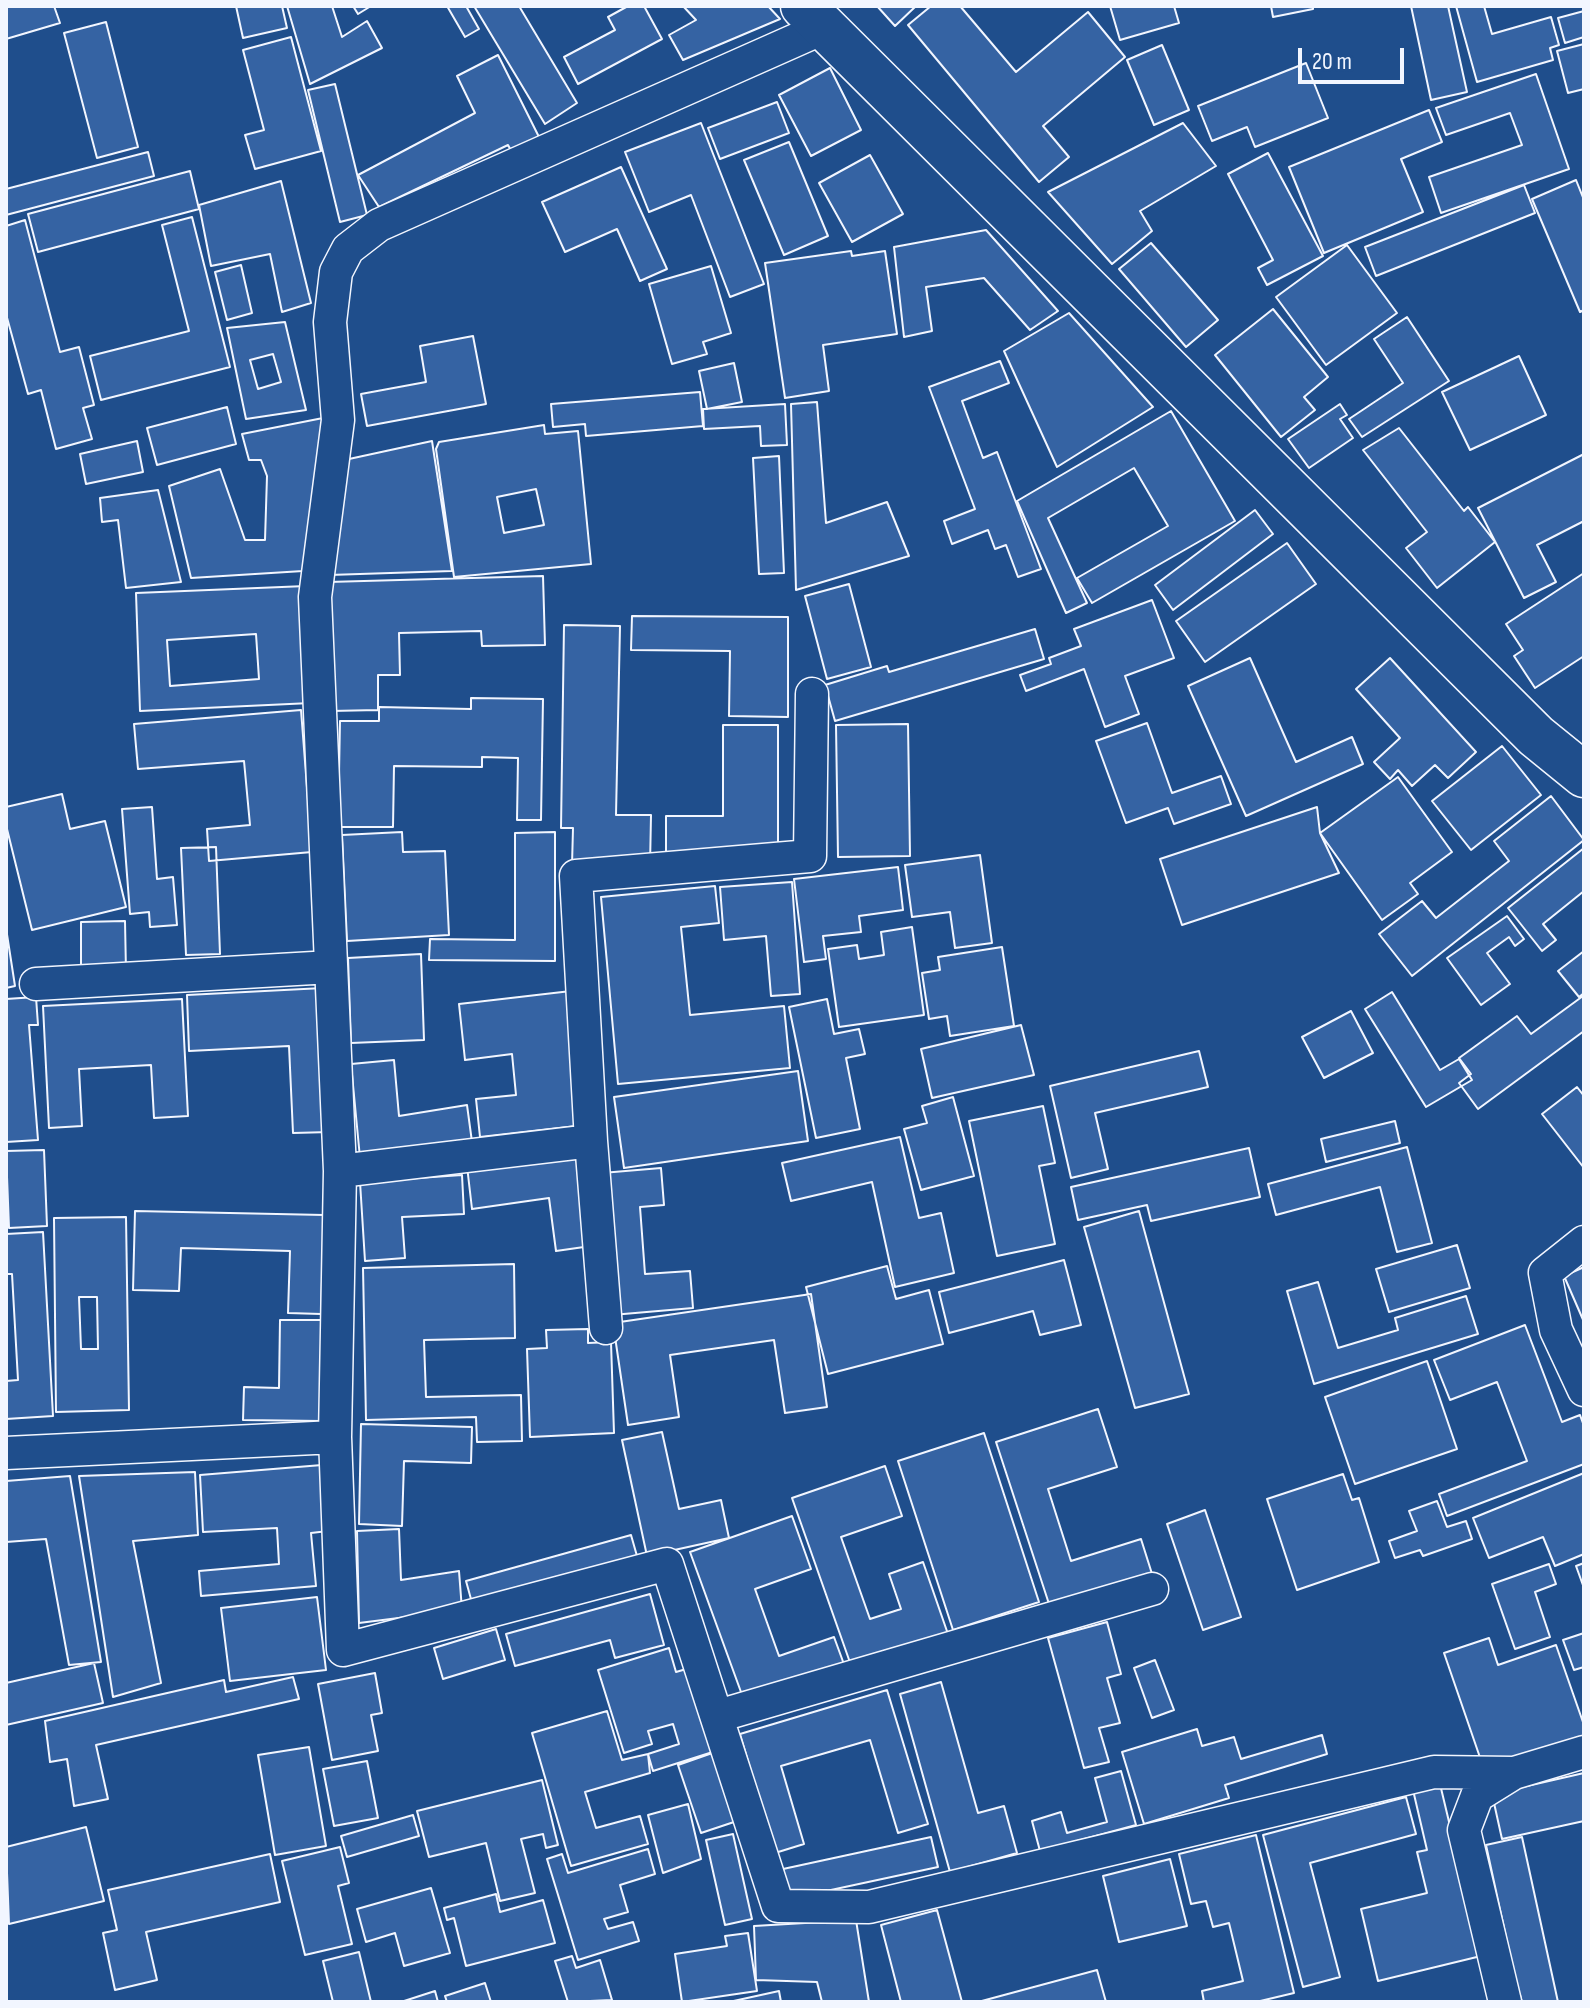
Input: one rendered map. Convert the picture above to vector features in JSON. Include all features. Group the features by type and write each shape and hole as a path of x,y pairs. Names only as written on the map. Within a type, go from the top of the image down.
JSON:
{"main road":[{"path":"813,17 1536,736 1584,775"}],"street":[{"path":"813,17 362,236 348,249 336,272 330,322 338,420 315,597 340,1171 335,1437 343,1650 667,1564 778,1906 869,1907 1434,1772 1514,1773"},
{"path":"606,1328 591,1141 576,876 810,856 812,694"},
{"path":"36,984 331,967"},
{"path":"340,1171 591,1141"},
{"path":"1584,1242 1545,1273 1556,1330 1584,1390"},
{"path":"6,1453 335,1437"},
{"path":"718,1716 1152,1589"},
{"path":"1505,2002 1464,1830 1477,1796 1514,1773 1584,1752"}],"building":[{"path":"6,6 54,6 60,23 6,39"},
{"path":"236,6 282,6 287,28 243,38"},
{"path":"287,6 332,6 342,37 367,21 382,48 310,84"},
{"path":"353,6 371,6 358,14"},
{"path":"447,6 466,6 479,29 465,37"},
{"path":"474,6 519,6 577,103 545,124"},
{"path":"628,6 644,6 662,39 578,84 564,57 615,30 608,17"},
{"path":"683,6 768,6 780,19 683,60 669,35 696,20"},
{"path":"877,6 916,6 895,26"},
{"path":"931,6 960,6 1016,72 1088,12 1125,57 1043,126 1069,157 1039,182 908,25"},
{"path":"1110,6 1174,6 1179,23 1120,40"},
{"path":"1271,6 1313,6 1313,9 1273,17"},
{"path":"1411,6 1448,6 1467,92 1431,100"},
{"path":"1456,6 1484,6 1492,34 1551,17 1559,45 1550,48 1553,60 1477,82"},
{"path":"1584,11 1584,37 1565,43 1558,18"},
{"path":"106,22 138,147 97,158 64,33"},
{"path":"291,37 321,151 255,169 245,135 264,130 243,50"},
{"path":"1584,44 1584,89 1568,93 1557,51"},
{"path":"1162,45 1189,110 1154,125 1127,60"},
{"path":"498,55 542,143 514,156 508,145 379,207 358,175 475,113 457,76"},
{"path":"1306,63 1328,118 1255,147 1247,127 1212,141 1198,106"},
{"path":"830,68 861,130 811,156 779,95"},
{"path":"1536,74 1569,169 1441,213 1429,177 1522,145 1510,113 1446,135 1436,108"},
{"path":"335,84 367,215 340,222 308,90"},
{"path":"777,102 789,133 720,159 708,128"},
{"path":"1429,110 1442,142 1401,159 1423,212 1324,253 1289,167"},
{"path":"701,123 764,284 730,297 691,195 649,212 625,152"},
{"path":"1183,123 1216,166 1140,211 1152,231 1112,264 1048,192"},
{"path":"789,142 828,236 784,255 744,160"},
{"path":"148,152 154,176 6,215 6,189"},
{"path":"1268,153 1323,256 1267,285 1258,268 1273,260 1228,174"},
{"path":"870,155 903,214 852,242 819,183"},
{"path":"621,167 667,269 640,281 617,229 565,252 542,202"},
{"path":"190,171 199,209 38,252 28,214"},
{"path":"1576,180 1584,200 1584,310 1580,312 1532,199"},
{"path":"281,181 311,303 282,312 270,254 211,266 199,205"},
{"path":"1524,185 1535,213 1376,276 1365,247"},
{"path":"192,217 230,367 101,400 90,356 189,331 162,225"},
{"path":"25,220 60,352 79,347 94,405 83,408 92,439 56,449 41,390 28,394 6,314 6,226"},
{"path":"986,230 1058,311 1030,330 984,278 926,287 932,331 904,337 894,247"},
{"path":"1151,243 1218,320 1186,347 1119,269"},
{"path":"1347,245 1397,313 1326,365 1276,297"},
{"path":"851,251 852,256 885,251 897,334 823,345 829,391 785,398 765,263"},
{"path":"241,265 252,313 227,320 215,272"},
{"path":"711,266 731,333 703,342 707,354 672,364 649,284"},
{"path":"1273,309 1328,377 1304,397 1315,410 1281,437 1215,355"},
{"path":"1069,313 1153,407 1057,467 1004,351"},
{"path":"1407,317 1449,381 1362,437 1349,419 1403,383 1374,339"},
{"path":"285,322 306,410 246,419 227,328","holes":["273,354 281,382 258,389 250,360"]},
{"path":"473,336 486,404 367,426 361,394 426,382 420,346"},
{"path":"1519,356 1546,415 1470,450 1442,392"},
{"path":"1000,361 1009,383 962,401 983,458 997,452 1041,569 1018,577 1006,545 995,549 988,530 952,544 944,521 975,509 929,387"},
{"path":"734,363 742,402 707,409 699,371"},
{"path":"700,392 703,426 586,436 585,424 553,427 551,404"},
{"path":"817,402 826,523 887,502 909,556 796,590 791,404"},
{"path":"785,404 787,445 761,446 760,426 704,429 703,409"},
{"path":"1340,404 1347,415 1340,419 1353,438 1309,468 1288,439"},
{"path":"227,407 236,444 157,465 147,428"},
{"path":"1171,411 1235,521 1092,603 1077,578 1168,526 1134,468 1048,518 1087,603 1066,613 1017,501"},
{"path":"323,418 303,571 191,578 169,486 220,469 245,540 265,540 267,476 261,460 249,460 242,434"},
{"path":"544,425 545,434 578,431 591,564 454,577 436,449 439,442","holes":["536,489 544,525 504,533 497,497"]},
{"path":"1399,428 1464,511 1468,507 1495,542 1437,588 1406,548 1427,532 1363,450"},
{"path":"137,441 143,472 86,484 80,454"},
{"path":"432,441 452,571 329,575 349,459"},
{"path":"1584,454 1584,521 1537,545 1556,582 1524,598 1478,508"},
{"path":"779,456 784,573 759,574 753,458"},
{"path":"158,490 181,582 126,588 118,520 102,522 100,498"},
{"path":"1255,510 1273,534 1173,610 1155,585"},
{"path":"1287,543 1316,584 1205,662 1176,621"},
{"path":"1584,573 1584,656 1535,688 1514,656 1523,650 1506,624"},
{"path":"543,576 545,645 482,646 481,631 399,633 400,675 378,675 378,710 331,711 328,582"},
{"path":"849,584 871,667 827,679 805,596"},
{"path":"306,586 311,703 140,711 136,593","holes":["256,634 259,679 170,686 167,640"]},
{"path":"1152,600 1174,658 1125,676 1139,714 1105,727 1084,669 1026,691 1020,675 1051,664 1049,658 1081,646 1074,629"},
{"path":"632,616 788,617 788,717 729,716 730,651 631,650"},
{"path":"564,625 620,626 616,815 651,815 650,866 572,865 573,828 561,828"},
{"path":"1035,629 1044,659 835,721 825,685 887,666 889,672"},
{"path":"1250,658 1296,762 1352,737 1363,764 1246,816 1188,686"},
{"path":"1390,658 1476,752 1448,778 1435,765 1412,786 1398,770 1390,779 1374,762 1400,738 1356,689"},
{"path":"471,698 543,699 541,820 517,820 518,758 482,757 482,767 394,766 393,827 338,827 340,721 379,721 379,707 471,709"},
{"path":"301,710 312,852 209,861 207,829 250,825 244,761 138,769 134,724"},
{"path":"1147,723 1172,793 1221,776 1231,804 1174,824 1168,808 1126,823 1096,741"},
{"path":"908,724 910,856 838,857 836,725"},
{"path":"723,725 778,725 778,854 666,854 666,816 723,816"},
{"path":"1502,746 1541,795 1471,850 1432,801"},
{"path":"1398,777 1452,852 1410,883 1418,894 1382,920 1320,833"},
{"path":"62,794 70,829 105,821 126,907 32,930 6,825 6,807"},
{"path":"1551,796 1584,840 1412,976 1379,934 1422,901 1436,918 1509,861 1494,841"},
{"path":"152,807 157,879 173,877 177,925 150,927 149,912 130,914 122,809"},
{"path":"1317,807 1320,833 1339,873 1182,925 1160,859"},
{"path":"402,832 403,852 445,851 449,935 347,941 342,835"},
{"path":"555,832 555,961 429,960 430,939 515,940 515,833"},
{"path":"216,847 220,954 186,955 181,848"},
{"path":"1584,848 1584,891 1543,924 1556,940 1542,951 1508,908"},
{"path":"980,855 992,943 955,948 950,912 912,917 905,865"},
{"path":"898,867 903,910 859,916 861,932 823,936 826,959 804,962 794,879"},
{"path":"792,882 800,994 771,996 766,936 724,940 720,887"},
{"path":"715,886 719,923 681,927 690,1015 784,1006 790,1068 618,1084 601,897"},
{"path":"1507,916 1524,939 1515,946 1509,937 1487,953 1510,984 1481,1005 1447,958"},
{"path":"125,921 126,972 81,972 81,922"},
{"path":"912,927 924,1015 839,1027 828,949 857,945 859,959 884,955 881,932"},
{"path":"6,928 15,986 6,988"},
{"path":"1002,947 1014,1026 950,1036 947,1016 929,1019 922,973 940,970 938,957"},
{"path":"1584,951 1584,993 1579,997 1558,971"},
{"path":"421,954 424,1040 351,1043 348,958"},
{"path":"323,988 330,1132 293,1133 289,1046 189,1051 187,995"},
{"path":"571,991 585,1125 480,1137 476,1099 516,1095 512,1054 465,1060 459,1004"},
{"path":"1392,992 1440,1070 1459,1059 1472,1080 1426,1107 1365,1009"},
{"path":"1583,996 1584,1031 1478,1109 1459,1083 1471,1074 1459,1058 1517,1016 1531,1034"},
{"path":"36,997 38,1025 29,1025 38,1140 6,1142 6,999"},
{"path":"182,999 188,1116 154,1118 151,1065 79,1069 82,1126 49,1128 43,1006"},
{"path":"827,999 834,1034 859,1029 865,1054 846,1058 860,1129 816,1138 789,1007"},
{"path":"1351,1011 1373,1053 1324,1078 1302,1037"},
{"path":"1021,1025 1034,1075 932,1098 921,1049"},
{"path":"1199,1051 1208,1087 1095,1113 1108,1169 1071,1178 1050,1086"},
{"path":"394,1060 399,1116 467,1105 472,1142 360,1158 351,1064"},
{"path":"798,1071 808,1141 624,1168 614,1097"},
{"path":"1577,1087 1584,1096 1584,1168 1542,1114"},
{"path":"953,1097 974,1176 921,1190 904,1129 927,1123 922,1106"},
{"path":"1043,1106 1055,1163 1039,1166 1055,1244 997,1256 969,1121"},
{"path":"1395,1121 1400,1143 1326,1162 1321,1139"},
{"path":"900,1137 919,1218 941,1213 954,1273 895,1287 872,1182 791,1201 782,1163"},
{"path":"1407,1147 1432,1243 1397,1252 1380,1187 1276,1215 1268,1184"},
{"path":"1249,1148 1260,1197 1151,1221 1147,1205 1078,1220 1071,1187"},
{"path":"44,1150 47,1226 9,1228 6,1151"},
{"path":"580,1152 591,1246 556,1251 549,1198 472,1209 467,1166"},
{"path":"661,1168 664,1205 640,1207 645,1274 690,1271 693,1308 612,1315 602,1173"},
{"path":"462,1175 464,1214 402,1217 405,1258 365,1261 360,1182"},
{"path":"135,1211 324,1215 321,1314 288,1313 290,1251 181,1248 179,1291 133,1290"},
{"path":"1139,1211 1189,1394 1135,1408 1084,1227"},
{"path":"126,1217 129,1410 56,1412 54,1218"},
{"path":"43,1232 53,1416 6,1419 6,1381 18,1380 12,1274 6,1274 6,1234"},
{"path":"1457,1245 1470,1288 1389,1312 1376,1269"},
{"path":"1064,1260 1081,1325 1040,1335 1033,1311 949,1333 939,1292"},
{"path":"514,1264 515,1338 424,1340 426,1397 521,1395 522,1441 477,1442 476,1417 366,1420 363,1268"},
{"path":"887,1266 896,1299 929,1290 943,1344 828,1374 806,1287"},
{"path":"1584,1267 1584,1322 1564,1276"},
{"path":"1318,1282 1338,1348 1398,1330 1395,1318 1466,1296 1478,1334 1314,1384 1287,1291"},
{"path":"811,1294 827,1407 785,1413 774,1340 670,1355 679,1417 628,1425 613,1323"},
{"path":"79,1297 97,1297 98,1349 81,1349"},
{"path":"280,1320 322,1320 321,1421 243,1420 244,1387 279,1388"},
{"path":"1525,1325 1562,1422 1580,1415 1584,1426 1584,1464 1447,1516 1439,1494 1527,1461 1497,1382 1450,1400 1434,1360"},
{"path":"588,1329 588,1343 611,1342 614,1433 530,1437 527,1349 547,1348 546,1330"},
{"path":"1427,1361 1457,1449 1355,1484 1325,1397"},
{"path":"1098,1409 1117,1467 1048,1489 1071,1561 1141,1539 1153,1577 1051,1610 996,1442"},
{"path":"361,1424 472,1427 471,1463 404,1461 402,1526 359,1524"},
{"path":"662,1432 679,1509 721,1500 729,1538 647,1556 622,1440"},
{"path":"984,1433 1039,1602 953,1630 898,1461"},
{"path":"322,1465 328,1531 311,1533 316,1586 201,1596 199,1571 279,1564 277,1528 203,1532 200,1475"},
{"path":"885,1466 902,1516 841,1537 870,1619 901,1609 889,1574 923,1562 949,1637 853,1671 792,1498"},
{"path":"195,1472 198,1535 133,1541 161,1683 113,1697 79,1476"},
{"path":"1584,1473 1584,1554 1555,1566 1543,1537 1489,1558 1473,1518"},
{"path":"1343,1474 1352,1500 1359,1498 1379,1562 1297,1590 1267,1499"},
{"path":"70,1476 101,1662 69,1665 46,1539 6,1542 6,1481"},
{"path":"1437,1501 1447,1527 1466,1521 1472,1539 1423,1556 1420,1550 1395,1558 1389,1541 1417,1531 1409,1511"},
{"path":"1205,1510 1241,1617 1203,1630 1167,1524"},
{"path":"792,1516 811,1569 755,1589 779,1656 834,1637 845,1667 745,1703 690,1552"},
{"path":"399,1529 401,1580 459,1571 462,1610 359,1623 357,1531"},
{"path":"631,1535 639,1563 474,1610 466,1581"},
{"path":"1584,1563 1584,1588 1576,1566"},
{"path":"1549,1564 1556,1584 1535,1592 1550,1637 1515,1649 1492,1584"},
{"path":"650,1594 664,1645 615,1658 610,1640 515,1666 506,1634"},
{"path":"317,1597 326,1670 230,1681 221,1608"},
{"path":"1107,1622 1121,1674 1107,1678 1120,1723 1099,1728 1109,1762 1084,1768 1048,1638"},
{"path":"496,1629 505,1660 443,1679 434,1648"},
{"path":"1584,1633 1584,1667 1574,1670 1563,1640"},
{"path":"1489,1638 1498,1665 1556,1645 1584,1725 1584,1738 1485,1772 1444,1653"},
{"path":"669,1648 676,1672 693,1667 719,1750 653,1771 648,1754 679,1744 673,1724 648,1731 652,1744 624,1753 598,1670"},
{"path":"1155,1660 1174,1710 1152,1718 1134,1668"},
{"path":"94,1663 103,1703 6,1725 6,1683"},
{"path":"375,1673 382,1713 371,1715 378,1751 332,1760 318,1684"},
{"path":"293,1677 299,1699 96,1745 108,1799 74,1806 67,1759 50,1762 45,1721 224,1680 226,1692"},
{"path":"941,1682 978,1813 1004,1806 1017,1853 950,1872 900,1694"},
{"path":"887,1690 928,1824 898,1833 870,1740 781,1766 804,1844 775,1853 740,1734"},
{"path":"607,1711 622,1760 648,1754 650,1773 585,1792 596,1828 640,1816 648,1844 571,1866 532,1733"},
{"path":"1197,1729 1202,1746 1234,1737 1241,1759 1322,1735 1327,1754 1225,1785 1229,1798 1144,1824 1122,1752"},
{"path":"309,1747 326,1846 275,1855 258,1755"},
{"path":"718,1751 740,1820 701,1833 678,1765"},
{"path":"367,1761 378,1818 334,1826 323,1769"},
{"path":"1121,1771 1136,1825 1040,1851 1032,1821 1061,1812 1067,1833 1107,1822 1095,1778"},
{"path":"1584,1773 1584,1821 1502,1839 1492,1794"},
{"path":"542,1780 558,1845 546,1848 543,1834 521,1839 535,1893 500,1901 486,1843 429,1857 417,1811"},
{"path":"1440,1784 1481,1956 1378,1981 1361,1909 1427,1893 1417,1852 1427,1850 1413,1790"},
{"path":"1406,1797 1416,1834 1310,1863 1340,1977 1303,1987 1263,1835"},
{"path":"688,1804 701,1859 663,1873 648,1815"},
{"path":"413,1815 419,1836 347,1857 341,1836"},
{"path":"86,1827 104,1901 9,1924 6,1847"},
{"path":"733,1834 752,1919 725,1925 706,1840"},
{"path":"1256,1835 1294,1993 1256,2002 1204,2002 1202,1991 1243,1981 1229,1923 1213,1927 1206,1901 1191,1904 1179,1854"},
{"path":"931,1837 938,1867 789,1899 783,1869"},
{"path":"1522,1837 1558,2002 1522,2002 1520,1995 1514,1996 1514,1974 1486,1845"},
{"path":"340,1847 349,1883 338,1886 352,1944 305,1955 282,1861"},
{"path":"648,1849 655,1874 620,1885 628,1912 604,1919 608,1929 633,1922 639,1941 578,1960 547,1859 562,1854 568,1873"},
{"path":"270,1854 280,1902 146,1932 157,1980 115,1990 103,1933 117,1930 108,1890"},
{"path":"1170,1859 1187,1926 1119,1942 1103,1876"},
{"path":"431,1888 450,1953 404,1966 395,1933 366,1942 357,1909"},
{"path":"496,1894 500,1912 543,1900 555,1943 466,1966 454,1918 447,1920 444,1908"},
{"path":"937,1910 962,2002 901,2002 881,1925"},
{"path":"856,1920 869,2002 822,2002 817,1982 756,1980 754,1926"},
{"path":"748,1933 757,1991 682,2002 675,1954 727,1946 725,1936"},
{"path":"359,1952 371,2002 333,2002 323,1961"},
{"path":"572,1956 576,1968 600,1960 612,2000 568,2002 555,1961"},
{"path":"1097,1970 1106,2002 978,2002"},
{"path":"485,1983 491,2002 447,2002 445,1996"},
{"path":"435,1991 438,2002 401,2002"},
{"path":"779,1991 781,2002 729,2002"}]}
